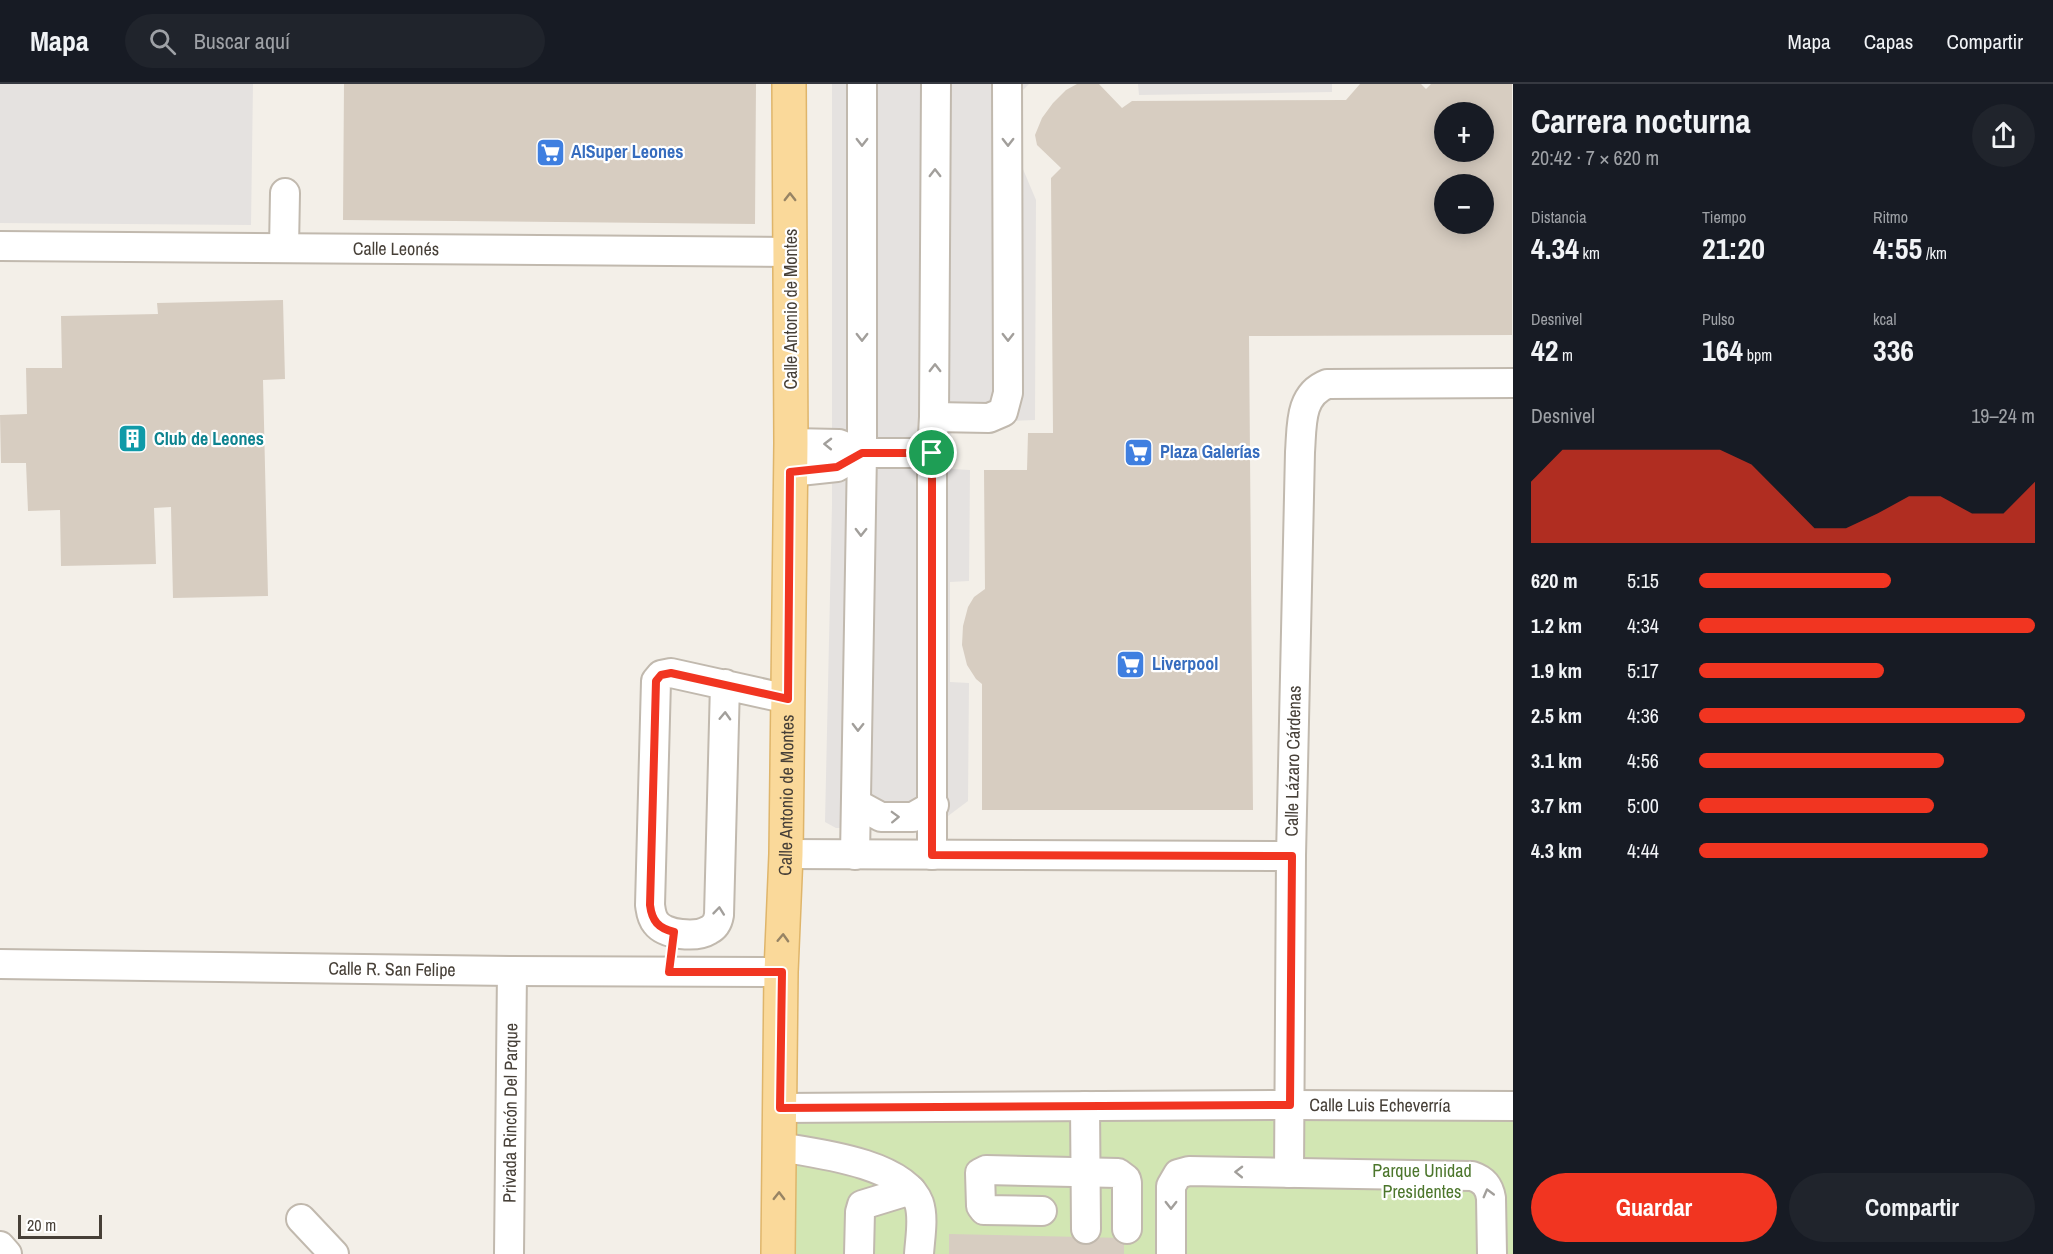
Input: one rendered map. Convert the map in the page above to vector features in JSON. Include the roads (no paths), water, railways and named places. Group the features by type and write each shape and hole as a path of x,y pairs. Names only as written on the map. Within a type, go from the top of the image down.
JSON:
{"main road":[{"name":"Calle Antonio de Montes","path":"778,1254 791,458 789,84"}],"street":[{"path":"855,855 862,453 862,84"},
{"path":"932,855 932,453 936,84"},
{"path":"934,417 989,417 1004,412 1008,393 1008,84"},
{"path":"284,248 285,193"},
{"name":"Calle Leonés","path":"0,246 791,252"},
{"name":"Calle Lázaro Cárdenas","path":"1289,1173 1292,856 1300,452 1304,407 1309,396 1317,388 1327,384 1513,383"},
{"path":"791,458 837,467 862,453 932,453"},
{"path":"726,684 718,921 709,931 694,934 674,932 660,927 654,921 650,905 655,685 661,675 671,673 726,684 788,699"},
{"path":"857,804 881,818 913,817 933,805"},
{"path":"786,854 1292,856"},
{"path":"669,972 674,932"},
{"name":"Calle R. San Felipe","path":"0,964 782,972"},
{"name":"Privada Rincón Del Parque","path":"509,1254 512,971"},
{"path":"1085,1106 1086,1229"},
{"name":"Calle Luis Echeverría","path":"780,1108 1513,1106"},
{"path":"779,1147 850,1160 881,1170 911,1190 918,1202 921,1214 919,1254"},
{"path":"1042,1211 984,1210 981,1206 980,1173 986,1170 1118,1173 1125,1179 1127,1191 1127,1228"},
{"path":"1171,1254 1172,1186 1178,1174 1189,1171 1479,1178 1489,1189 1491,1198 1492,1254"},
{"path":"859,1254 862,1205 911,1190"},
{"path":"301,1220 334,1254"},
{"path":"0,1246 7,1254"}],"place":[{"name":"AlSuper Leones","path":"550,152"},
{"name":"Club de Leones","path":"133,439"},
{"name":"Plaza Galerías","path":"1139,452"},
{"name":"Liverpool","path":"1131,664"}],"park label":[{"name":"Parque Unidad Presidentes","path":"1422,1181"}]}
